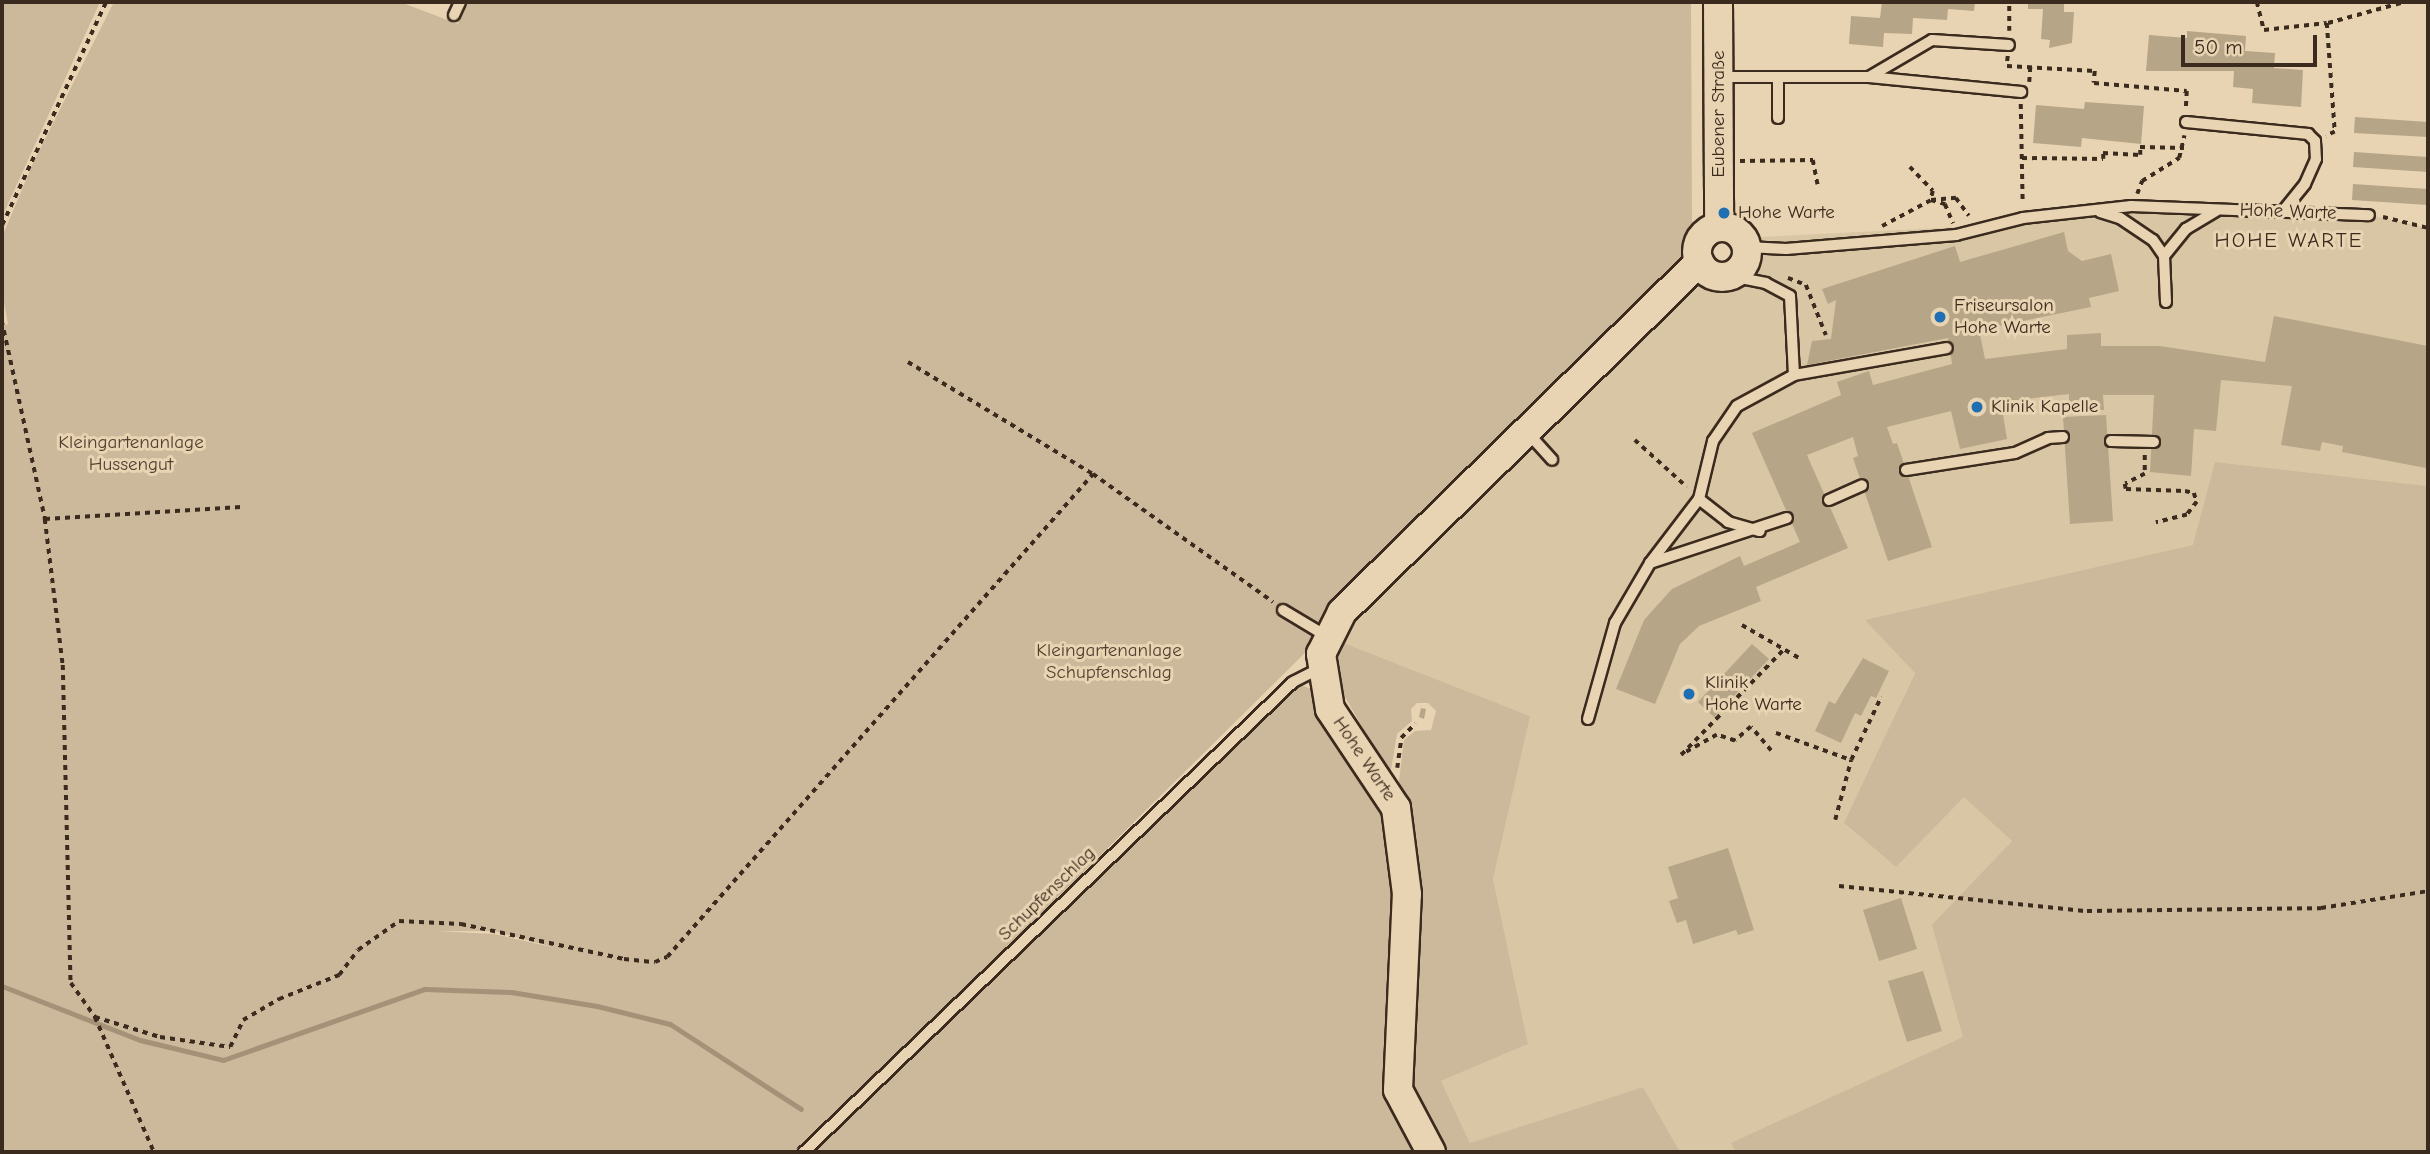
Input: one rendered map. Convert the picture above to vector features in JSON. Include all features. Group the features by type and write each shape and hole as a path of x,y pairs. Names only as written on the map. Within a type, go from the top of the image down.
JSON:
{"street":[{"name":"Eubener Straße","path":"1718,2 1719,227"},
{"path":"1699,262 1712,275 1730,276 1744,265 1747,247 1737,231 1719,227"},
{"name":"Hohe Warte","path":"1431,1152 1398,1090 1407,894 1393,803 1330,709 1320,668 1328,638 1342,611 1524,429 1699,262 1702,236 1719,227"}],"lane":[{"path":"454,15 460,2"},
{"path":"1869,77 1932,40 2009,45"},
{"path":"1718,77 1869,77 2021,92"},
{"path":"1777,77 1778,118"},
{"path":"2186,122 2300,130 2315,141 2316,159 2305,184 2282,212"},
{"name":"Hohe Warte","path":"1747,247 1786,249 1956,235 2023,218 2131,206 2369,215"},
{"path":"2166,302 2164,256 2186,229 2218,209"},
{"path":"2097,211 2137,229 2164,256"},
{"path":"1730,276 1775,286 1790,296 1794,375"},
{"path":"1588,719 1615,623 1650,563 1699,499 1713,441 1737,406 1794,375 1947,348"},
{"path":"1524,429 1552,460"},
{"path":"1906,470 2015,453 2048,438 2063,438"},
{"path":"2111,440 2154,442"},
{"path":"1829,500 1863,485"},
{"path":"1699,499 1728,522 1760,531"},
{"path":"1650,563 1760,531 1787,518"},
{"path":"1283,610 1328,638"},
{"name":"Schupfenschlag","path":"804,1152 1293,682 1320,668"}],"path":[{"path":"2,225 106,2"},
{"path":"2009,2 2007,66 2095,71 2094,83 2187,91 2183,148 2179,158 2142,181 2131,206"},
{"path":"2257,2 2264,30 2327,23 2404,2"},
{"path":"2315,141 2335,132 2327,23"},
{"path":"2023,218 2021,92 2029,92 2030,67"},
{"path":"2022,158 2103,159 2102,153 2140,155 2140,147 2183,148"},
{"path":"1738,161 1784,164 1813,160 1818,185"},
{"path":"1910,167 1933,191 1931,200"},
{"path":"1868,243 1877,229 1931,200 1956,198 1976,231"},
{"path":"1931,200 1945,204 1956,235"},
{"path":"2369,215 2428,228"},
{"path":"2,321 45,519 63,664 71,983 95,1017 154,1152"},
{"path":"908,362 1093,474 1283,610"},
{"path":"1635,440 1657,456 1699,499"},
{"path":"95,1017 160,1037 230,1047 243,1020 279,999 339,975 358,950 399,921 461,924 624,960 655,962 667,957 1093,474"},
{"path":"2145,474 2125,484 2126,489 2185,491 2194,494 2197,502 2187,515 2156,523"},
{"path":"45,519 241,507"},
{"path":"1742,625 1801,659"},
{"path":"1772,751 1751,727 1735,741 1717,735 1681,755 1784,649"},
{"path":"1835,820 1851,760 1881,697"},
{"path":"1393,803 1401,738 1415,724"},
{"path":"1776,733 1851,760"},
{"path":"1839,886 2087,911 2321,908 2428,891"}],"shaded area":[{"name":"Klinik Hohe Warte","path":"2088,206 2369,215 2428,228 2428,486 2215,462 2194,545 1866,620 1915,672 1845,824 1896,867 1964,796 2012,841 1933,925 1964,1037 1732,1143 1736,1152 1680,1152 1643,1087 1470,1143 1441,1081 1528,1044 1493,879 1529,716 1336,640 1470,493 1694,288 1744,279 1760,237 1960,227"}],"green space":[{"path":"2,2 100,2 2,217"},
{"path":"114,2 400,2 458,24 469,2 1691,2 1692,227 1697,257 1312,646 849,1104 795,1152 2,1152 2,327 8,324 2,292 2,237 34,161","holes":["436,931 494,931 556,948 494,934"]},
{"path":"2215,462 2428,486 2428,1152 1736,1152 1731,1143 1963,1037 1932,925 2012,841 1964,797 1896,867 1844,823 1915,673 1865,620 2193,545"},
{"path":"1336,640 1530,716 1493,879 1528,1044 1441,1081 1470,1143 1643,1087 1680,1152 1444,1152 1409,1086 1398,789 1404,740 1415,731 1431,730 1436,711 1428,703 1417,703 1411,709 1412,721 1397,734 1390,776 1328,667"},
{"path":"1297,683 1311,689 1387,811 1397,895 1384,1087 1420,1152 813,1152"}],"building":[{"path":"1882,2 1975,2 1974,11 1948,9 1947,20 1913,18 1912,34 1884,33 1883,47 1849,44 1851,16 1880,18"},
{"path":"2028,2 2064,2 2064,12 2074,12 2072,43 2049,48 2050,40 2041,39 2043,9 2028,9"},
{"path":"2187,31 2246,36 2245,51 2275,53 2274,68 2303,70 2301,107 2252,103 2253,89 2233,87 2234,71 2146,71 2149,35 2187,38"},
{"path":"2085,102 2144,106 2141,144 2082,138 2081,147 2033,143 2036,105 2084,109"},
{"path":"2355,117 2428,122 2428,137 2354,133"},
{"path":"2354,152 2428,157 2428,172 2353,167"},
{"path":"2353,184 2428,189 2428,205 2352,200"},
{"path":"2064,232 2068,251 2082,261 2111,254 2119,291 2089,298 2091,307 1979,330 1985,359 2067,349 2067,335 2101,333 2101,346 2160,346 2265,362 2274,316 2428,346 2426,468 2342,452 2343,446 2322,442 2320,451 2281,445 2292,386 2221,380 2216,431 2194,429 2191,476 2150,472 2154,395 2103,395 2104,410 2069,412 2069,394 2001,402 2007,439 1960,449 1951,411 1887,427 1893,444 1897,443 1932,547 1888,561 1853,458 1858,456 1853,437 1807,455 1848,548 1756,587 1761,601 1699,626 1680,644 1655,704 1616,689 1644,620 1672,589 1740,556 1744,566 1800,542 1752,433 1841,395 1837,382 1869,371 1873,385 1952,364 1948,338 1807,365 1812,341 1831,339 1836,300 1828,304 1822,289 1955,246 1960,262"},
{"path":"2106,415 2113,521 2070,524 2063,417"},
{"path":"1752,644 1769,659 1714,717 1698,702"},
{"path":"1863,658 1889,671 1876,698 1871,696 1861,716 1855,713 1841,743 1815,731 1829,701 1835,704"},
{"path":"1421,708 1426,709 1424,719 1419,717"},
{"path":"1728,848 1754,930 1738,935 1736,930 1693,944 1686,920 1677,923 1669,901 1678,898 1668,867"},
{"path":"1901,898 1917,949 1879,961 1863,910"},
{"path":"1923,971 1942,1031 1907,1042 1888,981"}],"waterway":[{"path":"2,986 140,1040 223,1060 425,989 511,992 597,1006 670,1024 801,1109"}],"place":[{"name":"Hohe Warte","path":"1724,213"},
{"name":"Friseursalon Hohe Warte","path":"1940,317"},
{"name":"Klinik Kapelle","path":"1977,407"},
{"name":"Klinik Hohe Warte","path":"1689,694"}],"district":[{"name":"HOHE WARTE","path":"2289,240"}],"park label":[{"name":"Kleingartenanlage Hussengut","path":"131,454"},
{"name":"Kleingartenanlage Schupfenschlag","path":"1109,662"}]}
